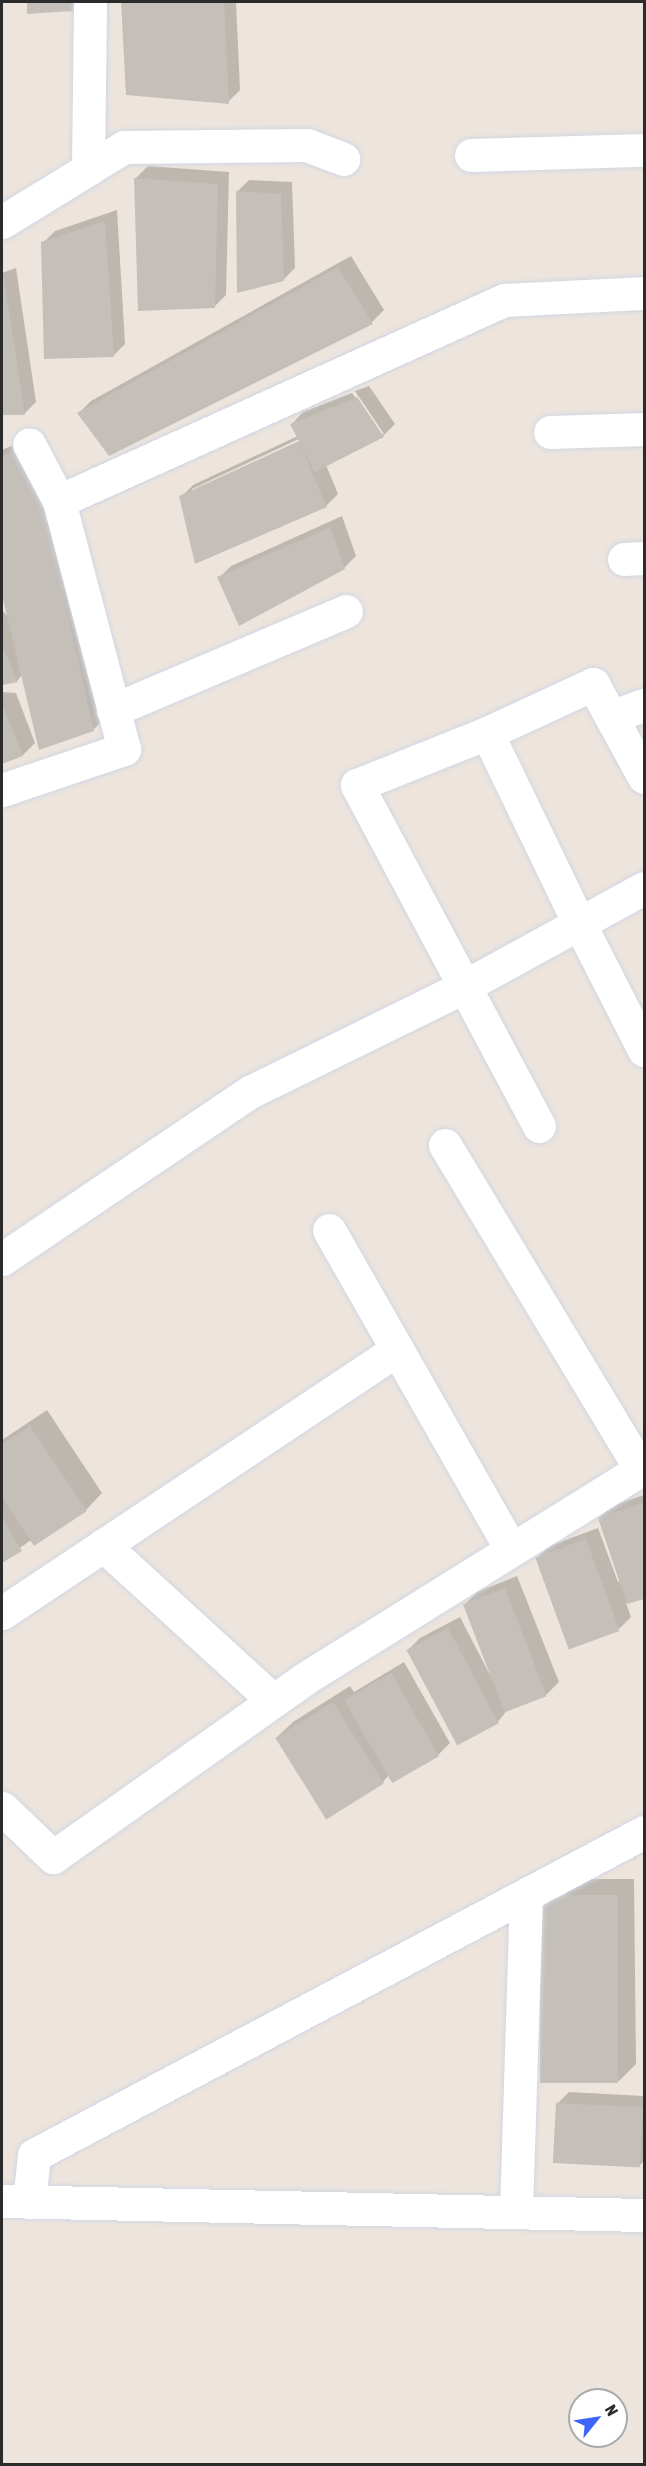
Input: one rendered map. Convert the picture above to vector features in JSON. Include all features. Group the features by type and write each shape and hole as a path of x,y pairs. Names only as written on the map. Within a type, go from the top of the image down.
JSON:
{"street":[{"path":"88,169 90,2"},
{"path":"2,222 124,147 307,145 343,159"},
{"path":"471,155 645,150"},
{"path":"59,501 505,300 645,293"},
{"path":"550,432 645,429"},
{"path":"2,790 124,749 59,501 29,444"},
{"path":"113,710 346,611"},
{"path":"539,1126 357,785 487,733 593,684 613,716 645,777"},
{"path":"613,716 645,705"},
{"path":"487,733 579,923 645,1050"},
{"path":"2,1259 250,1092 463,987 645,888"},
{"path":"2,1808 53,1857 273,1700 642,1467 445,1144"},
{"path":"329,1230 511,1549"},
{"path":"2,1613 397,1350"},
{"path":"103,1545 273,1700"},
{"path":"645,1832 34,2155 15,2202 645,2215"},
{"path":"516,2212 526,1895"}],"building":[{"path":"27,2 105,2 104,9 27,14"},
{"path":"121,2 224,2 229,104 126,95"},
{"path":"134,178 218,184 215,308 138,311"},
{"path":"236,191 281,194 284,281 237,293"},
{"path":"105,221 114,357 44,359 41,242"},
{"path":"338,267 373,324 109,456 77,413"},
{"path":"4,279 25,415 2,415 2,280"},
{"path":"357,397 384,437 315,472 300,445 327,507 195,564 179,496 299,441 290,424"},
{"path":"29,444 94,731 39,750 2,595 2,456"},
{"path":"330,527 345,569 239,626 217,577"},
{"path":"2,645 18,682 2,685"},
{"path":"2,704 23,756 2,764"},
{"path":"30,1426 87,1511 34,1546 2,1497 2,1444"},
{"path":"644,1502 644,1599 627,1604 598,1518"},
{"path":"2,1517 22,1551 2,1563"},
{"path":"586,1539 620,1631 569,1650 535,1557"},
{"path":"505,1588 547,1696 505,1712 463,1604"},
{"path":"448,1628 499,1723 457,1745 407,1650"},
{"path":"391,1673 439,1756 392,1783 344,1700"},
{"path":"333,1702 384,1783 326,1819 275,1738"},
{"path":"540,1895 618,1895 618,2083 540,2083"},
{"path":"556,2103 643,2108 640,2167 553,2163"}]}
